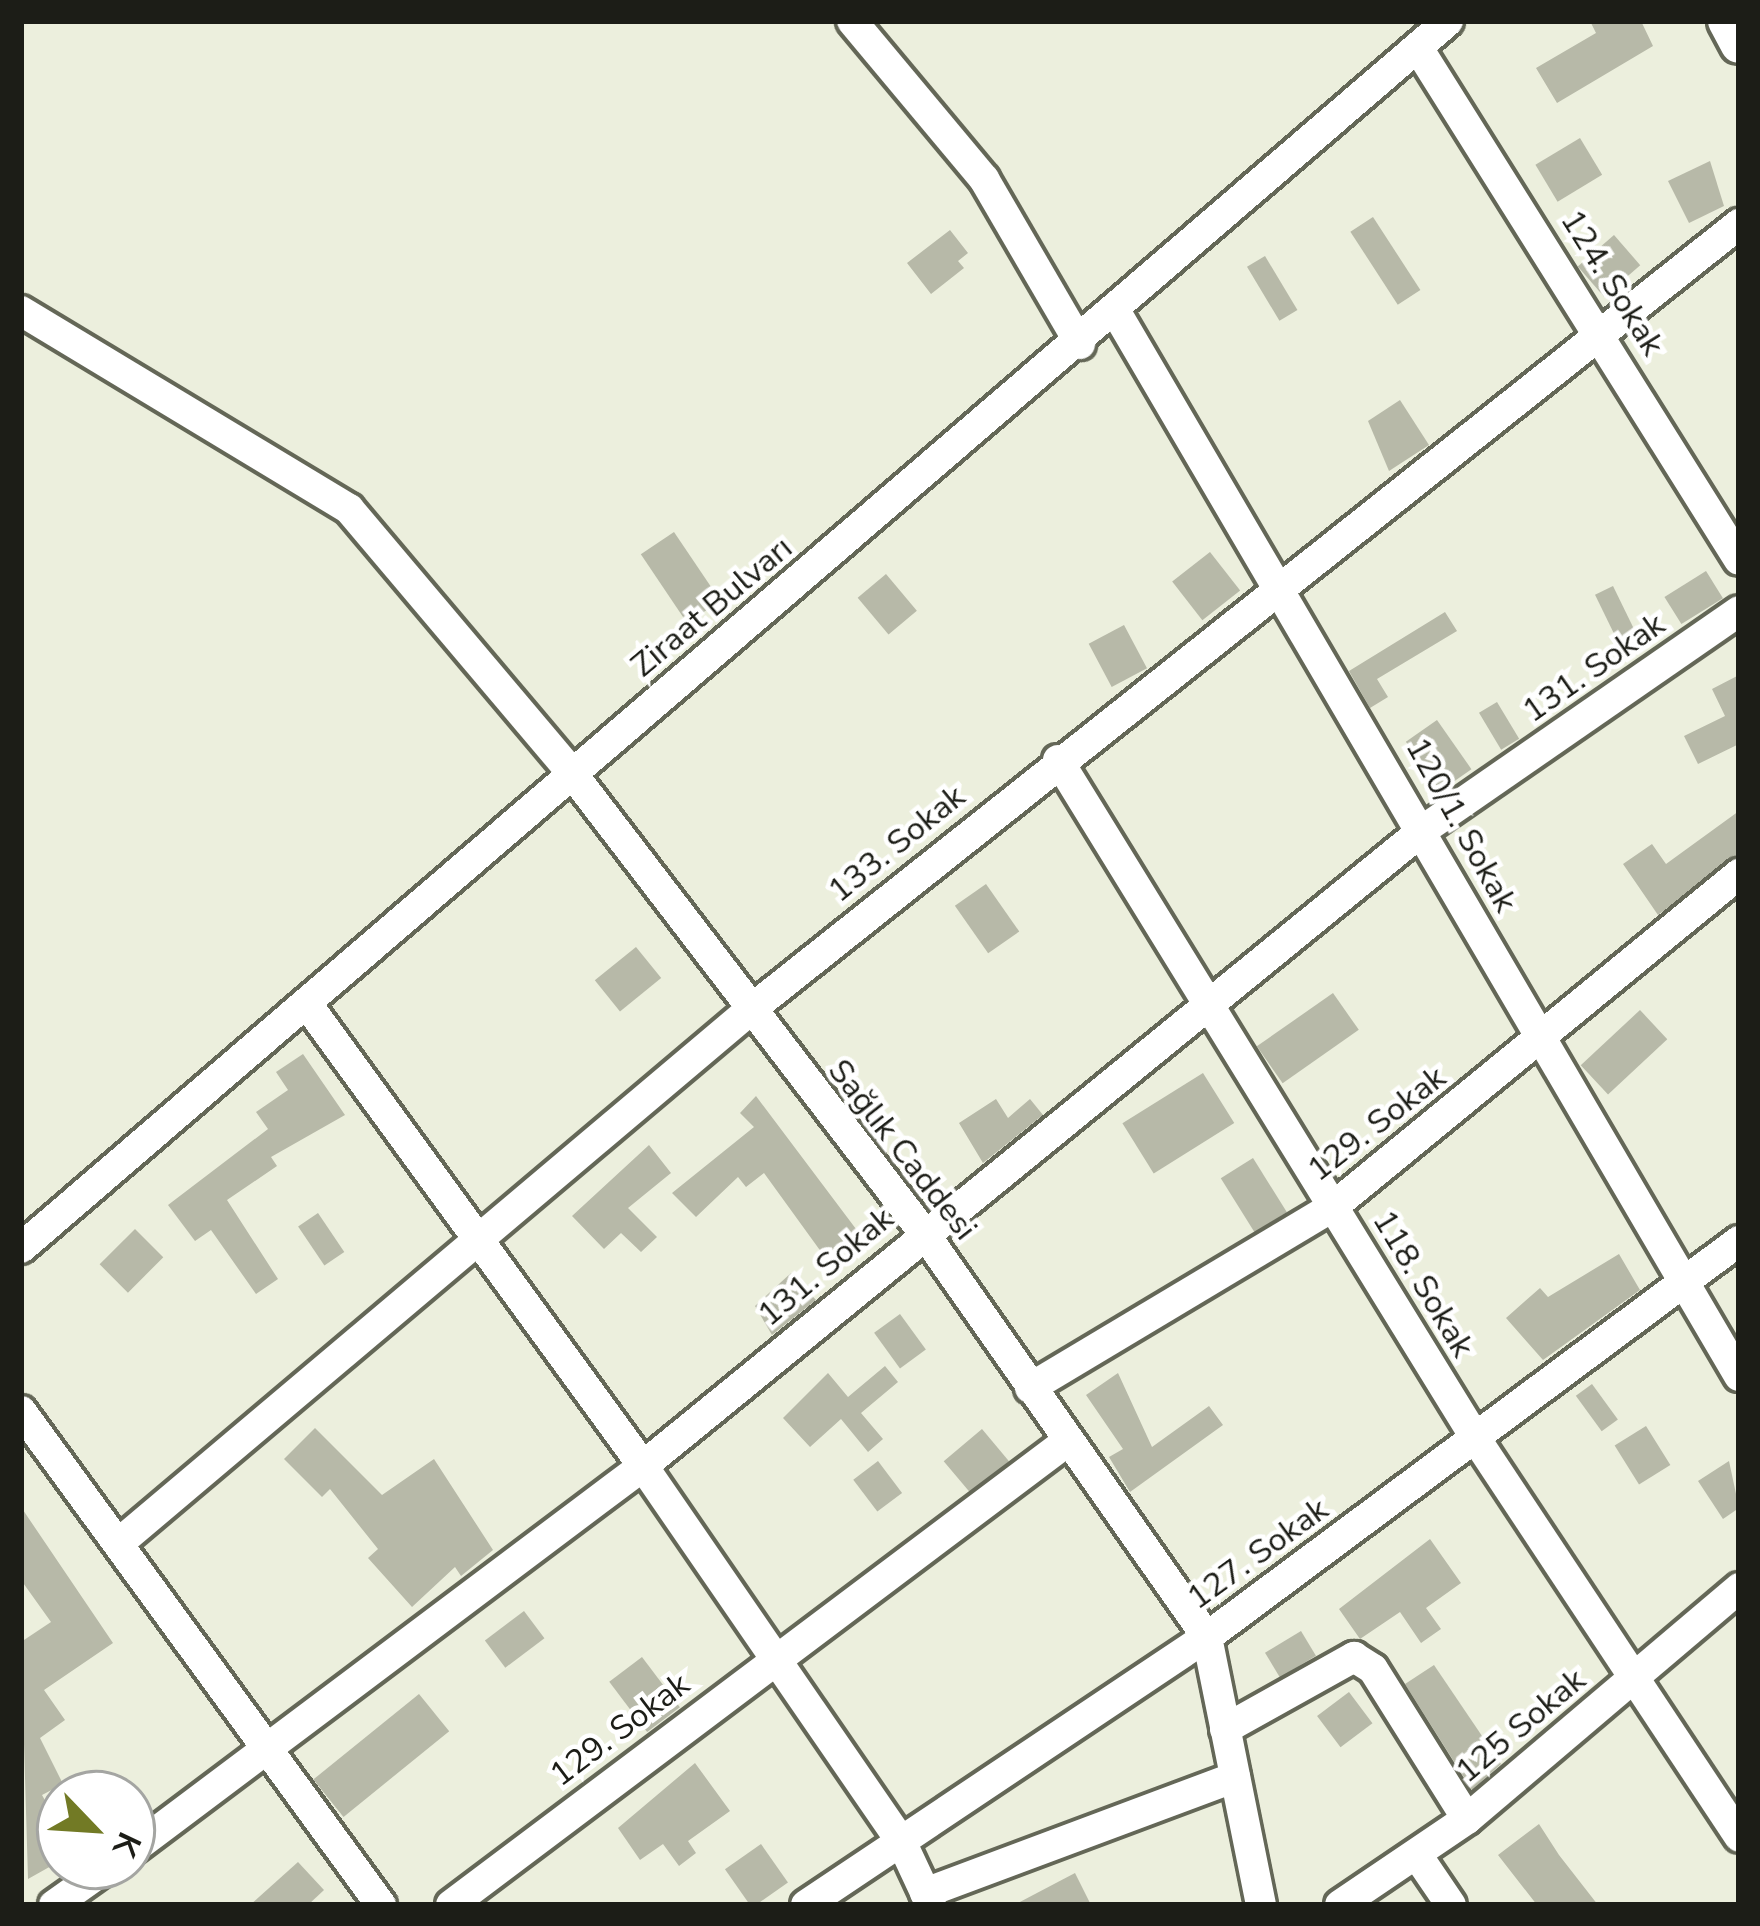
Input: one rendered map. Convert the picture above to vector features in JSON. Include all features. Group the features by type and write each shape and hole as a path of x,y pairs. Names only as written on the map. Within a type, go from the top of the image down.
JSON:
{"main road":[{"path":"1726,21 1739,45"}],"street":[{"path":"852,21 984,179 1080,344"},
{"name":"Ziraat Bulvarı","path":"21,1248 571,772 1080,344 1448,21"},
{"name":"124. Sokak","path":"1418,47 1600,328 1739,560"},
{"name":"133. Sokak","path":"119,1544 748,1011 1280,582 1739,224"},
{"name":"Sağlık Caddesi","path":"21,311 349,509 571,772 748,1011 924,1233 1065,1443 1207,1637 1261,1905"},
{"name":"120/1. Sokak","path":"1116,312 1280,582 1682,1287 1739,1376"},
{"name":"131. Sokak","path":"156,1833 270,1753 643,1466 1423,830 1739,611"},
{"name":"118. Sokak","path":"1058,760 1476,1439 1739,1837"},
{"name":"129. Sokak","path":"1030,1388 1334,1206 1738,878"},
{"path":"307,1004 484,1237 643,1466 902,1841 928,1899 1235,1778"},
{"name":"127. Sokak","path":"806,1905 1207,1637 1739,1241"},
{"path":"21,1411 381,1905"},
{"name":"129. Sokak","path":"451,1905 772,1658 1065,1443"},
{"name":"125 Sokak","path":"1340,1905 1467,1819 1739,1588"},
{"path":"1225,1729 1354,1657 1373,1669 1467,1819"},
{"path":"1417,1855 1451,1905"}],"building":[{"path":"1590,21 1641,21 1653,46 1557,103 1536,68 1596,33"},
{"path":"1580,138 1602,175 1558,202 1535,165"},
{"path":"1710,161 1724,206 1689,223 1668,181"},
{"path":"1373,217 1420,290 1398,305 1350,232"},
{"path":"950,230 968,253 958,261 964,268 931,294 907,263"},
{"path":"1614,235 1640,265 1604,297 1578,266"},
{"path":"1265,256 1297,310 1279,321 1247,267"},
{"path":"1400,400 1429,445 1389,471 1368,421"},
{"path":"674,532 720,601 687,623 641,554"},
{"path":"1210,552 1240,591 1202,620 1172,582"},
{"path":"1706,571 1723,598 1681,624 1664,597"},
{"path":"886,574 917,611 889,635 858,598"},
{"path":"1613,586 1641,644 1623,652 1595,595"},
{"path":"1445,612 1457,631 1377,679 1388,697 1370,708 1349,671"},
{"path":"1124,625 1147,668 1112,687 1089,644"},
{"path":"1739,675 1739,744 1698,764 1684,736 1725,716 1712,689"},
{"path":"1497,702 1519,739 1501,750 1479,713"},
{"path":"1437,720 1471,769 1440,791 1406,742"},
{"path":"1739,811 1739,855 1658,915 1623,864 1652,844 1666,864"},
{"path":"986,884 1019,932 988,953 955,906"},
{"path":"636,947 661,978 620,1011 595,980"},
{"path":"1333,993 1359,1030 1283,1083 1257,1046"},
{"path":"1640,1010 1667,1039 1608,1094 1581,1065"},
{"path":"303,1054 345,1115 271,1157 277,1166 227,1200 278,1279 256,1294 211,1230 195,1241 168,1205 268,1129 256,1112 288,1090 276,1072"},
{"path":"1203,1073 1234,1123 1154,1173 1122,1123"},
{"path":"756,1096 859,1233 827,1260 764,1173 746,1187 738,1177 696,1217 672,1193 754,1127 740,1113"},
{"path":"996,1099 1008,1118 1030,1099 1043,1115 983,1163 959,1123"},
{"path":"649,1145 671,1173 628,1208 657,1237 641,1252 621,1233 604,1249 572,1216"},
{"path":"1253,1158 1287,1212 1255,1232 1221,1178"},
{"path":"318,1213 344,1252 324,1265 298,1226"},
{"path":"135,1229 163,1257 128,1293 100,1264"},
{"path":"1619,1254 1640,1290 1543,1360 1506,1318 1540,1288 1548,1297"},
{"path":"791,1273 816,1300 772,1335 755,1306"},
{"path":"900,1314 926,1350 900,1368 874,1333"},
{"path":"885,1366 898,1382 861,1413 883,1439 868,1452 841,1419 810,1447 783,1418 828,1373 848,1397"},
{"path":"1118,1373 1152,1447 1209,1406 1223,1425 1130,1492 1109,1457 1123,1449 1086,1395"},
{"path":"1592,1384 1618,1420 1602,1431 1576,1396"},
{"path":"1646,1426 1670,1465 1639,1485 1615,1446"},
{"path":"315,1428 382,1495 434,1459 493,1550 461,1576 455,1567 412,1607 368,1558 378,1549 330,1489 322,1497 284,1459"},
{"path":"982,1429 1009,1461 971,1493 944,1461"},
{"path":"878,1461 902,1493 877,1512 853,1480"},
{"path":"1729,1461 1739,1508 1723,1519 1698,1481"},
{"path":"21,1507 113,1643 44,1690 65,1720 40,1738 56,1770 36,1770 36,1874 28,1879 21,1642 51,1622 21,1580"},
{"path":"1430,1539 1461,1583 1426,1608 1441,1629 1421,1643 1400,1612 1360,1639 1339,1609"},
{"path":"524,1611 544,1638 505,1668 485,1640"},
{"path":"1301,1631 1316,1656 1280,1677 1265,1653"},
{"path":"642,1657 680,1707 647,1732 609,1682"},
{"path":"1434,1665 1501,1764 1472,1790 1405,1684"},
{"path":"1349,1692 1372,1723 1341,1747 1317,1716"},
{"path":"419,1694 449,1731 344,1817 313,1780"},
{"path":"695,1763 730,1811 688,1841 696,1853 679,1866 663,1844 640,1860 618,1828"},
{"path":"1539,1824 1598,1905 1537,1905 1498,1855"},
{"path":"761,1844 788,1883 750,1905 725,1869"},
{"path":"298,1862 324,1890 308,1905 250,1905"},
{"path":"1075,1873 1091,1905 1014,1905"}]}
